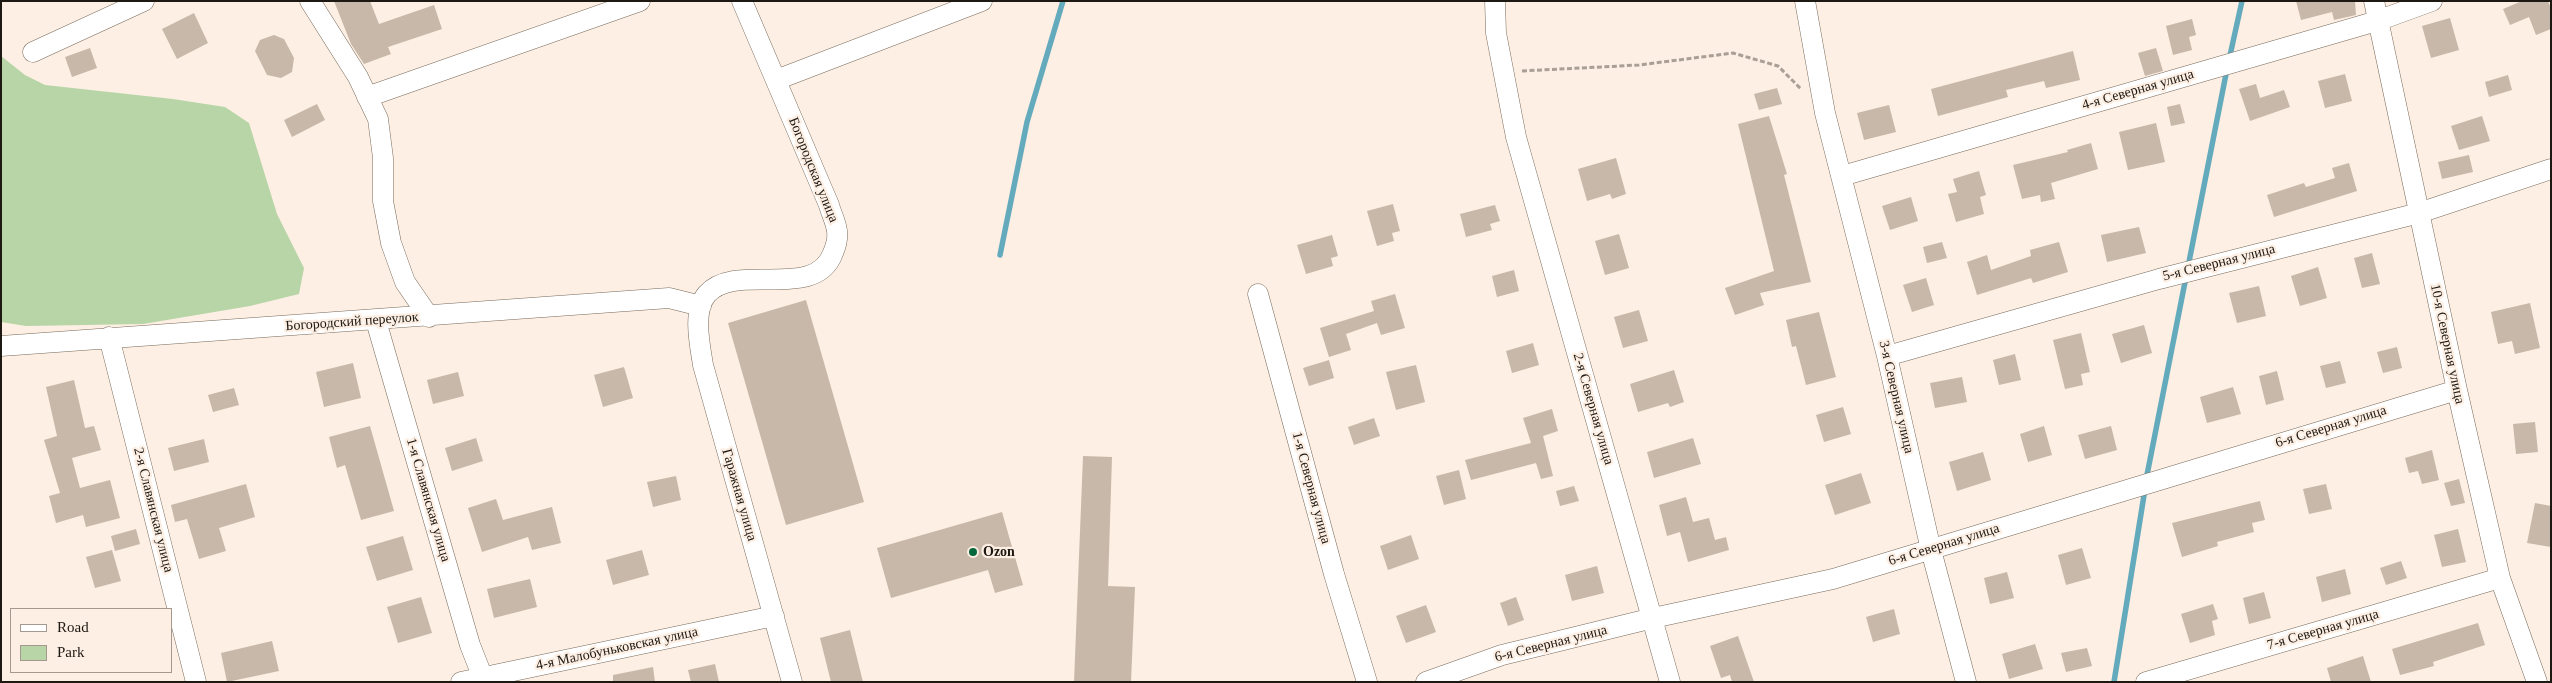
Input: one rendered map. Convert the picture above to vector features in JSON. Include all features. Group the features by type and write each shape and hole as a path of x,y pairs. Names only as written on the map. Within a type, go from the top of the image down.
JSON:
{"street":[{"path":"33,52 144,1"},
{"path":"310,1 358,78 378,119 383,158 383,201 391,243 405,282 430,317"},
{"path":"367,97 640,1"},
{"name":"Богородская улица","path":"701,306 706,295 719,285 737,281 806,276 817,272 825,267 832,258 837,243 837,231 829,205 742,1"},
{"path":"776,80 982,1"},
{"name":"2-я Северная улица","path":"1494,1 1496,34 1516,137 1670,682"},
{"name":"3-я Северная улица","path":"1805,1 1825,113 1887,356 1931,550 1966,682"},
{"name":"10-я Северная улица","path":"2374,1 2457,390 2500,578 2537,682"},
{"name":"4-я Северная улица","path":"1842,176 2377,21 2432,1"},
{"name":"5-я Северная улица","path":"1887,356 2159,279 2419,213 2551,169"},
{"name":"1-я Северная улица","path":"1258,294 1334,574 1367,682"},
{"name":"Богородский переулок","path":"1,346 109,337 376,321 669,298 701,306"},
{"name":"Гаражная улица","path":"701,306 700,343 703,365 792,682"},
{"name":"1-я Славянская улица","path":"376,321 470,645 483,678"},
{"name":"2-я Славянская улица","path":"109,337 196,682"},
{"name":"6-я Северная улица","path":"1426,682 1502,655 1653,618 1833,578 2457,390"},
{"name":"7-я Северная улица","path":"2146,682 2500,578"},
{"name":"4-я Малобуньковская улица","path":"461,682 774,616"},
{"path":"2548,682 2551,677"}],"path":[{"path":"1503,72 1639,65 1733,53 1778,66 1825,113"}],"green space":[{"path":"1,56 25,75 45,85 173,99 225,107 249,123 277,214 304,268 299,294 250,306 143,324 26,326 1,322"}],"building":[{"path":"334,1 370,1 379,24 434,5 442,29 388,47 391,54 364,64 351,44"},
{"path":"2296,1 2355,1 2356,15 2334,20 2332,12 2301,20"},
{"path":"2522,1 2548,1 2551,8 2551,29 2536,35 2529,17 2510,25 2503,9"},
{"path":"194,13 208,43 177,59 162,29"},
{"path":"2450,18 2459,50 2431,58 2422,26"},
{"path":"2192,19 2196,35 2189,37 2192,50 2173,55 2166,26"},
{"path":"274,35 284,39 294,58 292,72 281,78 267,75 255,51 260,40"},
{"path":"90,48 97,68 72,77 65,57"},
{"path":"2156,48 2163,71 2145,76 2138,53"},
{"path":"2073,51 2080,80 2046,88 2044,81 2006,90 2008,97 1938,116 1931,89"},
{"path":"2345,74 2352,101 2325,108 2318,81"},
{"path":"2508,75 2512,90 2489,97 2485,82"},
{"path":"2256,84 2260,98 2284,90 2290,107 2250,121 2239,89"},
{"path":"1777,88 1782,104 1759,110 1754,94"},
{"path":"317,104 325,120 292,137 284,120"},
{"path":"2180,104 2185,123 2171,126 2167,107"},
{"path":"1889,105 1896,132 1864,140 1857,113"},
{"path":"1769,116 1787,174 1784,175 1811,282 1760,293 1764,305 1735,315 1725,288 1774,271 1738,124"},
{"path":"2482,116 2490,141 2459,150 2451,126"},
{"path":"2156,123 2165,162 2128,170 2119,132"},
{"path":"2091,143 2098,169 2051,183 2055,199 2041,202 2040,195 2022,199 2013,165 2068,152 2067,150"},
{"path":"2469,155 2473,172 2442,179 2438,162"},
{"path":"1616,158 1626,194 1612,199 1610,194 1587,201 1578,169"},
{"path":"2349,163 2357,191 2274,217 2267,195 2304,183 2306,187 2335,178 2332,168"},
{"path":"1979,171 1986,195 1980,197 1984,214 1956,222 1948,194 1957,192 1953,179"},
{"path":"1911,197 1918,221 1890,230 1882,206"},
{"path":"1393,204 1400,231 1392,233 1394,241 1377,246 1367,211"},
{"path":"1495,205 1500,221 1490,224 1492,230 1466,237 1460,214"},
{"path":"2139,227 2146,253 2107,262 2101,235"},
{"path":"1619,234 1629,268 1605,275 1595,241"},
{"path":"1332,235 1338,256 1331,258 1333,266 1306,274 1297,245"},
{"path":"1942,242 1947,258 1927,263 1923,247"},
{"path":"2059,242 2068,272 2033,283 2031,278 1977,295 1967,262 1987,255 1991,270 2031,256 2030,250"},
{"path":"2372,253 2380,284 2362,288 2354,258"},
{"path":"2318,267 2327,298 2300,306 2291,276"},
{"path":"1514,270 1519,291 1497,297 1492,276"},
{"path":"1926,278 1934,305 1912,312 1903,285"},
{"path":"2259,286 2266,316 2237,323 2229,293"},
{"path":"1395,294 1405,328 1381,335 1377,323 1346,334 1351,350 1329,357 1320,328 1374,311 1371,301"},
{"path":"806,300 864,502 786,525 728,323"},
{"path":"2530,303 2540,348 2515,354 2512,341 2498,344 2491,312"},
{"path":"1639,310 1648,341 1623,348 1614,317"},
{"path":"1819,312 1836,377 1806,385 1796,346 1792,347 1786,320"},
{"path":"2144,325 2152,353 2121,363 2112,334"},
{"path":"2081,333 2090,372 2081,374 2083,385 2065,389 2053,340"},
{"path":"1533,343 1539,365 1512,373 1506,351"},
{"path":"2397,347 2402,368 2383,373 2377,352"},
{"path":"2015,354 2021,380 1999,385 1993,360"},
{"path":"1329,360 1334,378 1309,386 1303,368"},
{"path":"2340,361 2346,383 2326,388 2320,366"},
{"path":"353,363 361,398 324,407 316,372"},
{"path":"1416,365 1425,402 1396,410 1386,372"},
{"path":"624,367 633,398 603,407 594,375"},
{"path":"1674,370 1684,402 1670,407 1668,403 1638,412 1630,384"},
{"path":"2277,371 2284,400 2266,405 2259,376"},
{"path":"458,372 464,396 433,404 427,380"},
{"path":"1962,377 1967,402 1935,408 1930,383"},
{"path":"74,380 85,428 94,426 101,450 72,458 80,488 110,480 120,518 86,527 83,515 56,523 49,496 60,493 44,440 57,436 46,387"},
{"path":"2233,387 2241,414 2207,423 2200,397"},
{"path":"234,388 239,405 213,412 208,395"},
{"path":"1843,407 1851,434 1824,442 1816,415"},
{"path":"1552,409 1558,431 1543,436 1553,476 1541,479 1536,463 1471,480 1465,460 1531,443 1523,418"},
{"path":"1374,418 1380,436 1354,445 1348,427"},
{"path":"2535,422 2538,452 2516,454 2513,424"},
{"path":"370,426 394,511 361,520 345,465 337,468 329,437"},
{"path":"2044,426 2052,455 2028,462 2020,434"},
{"path":"2111,426 2117,450 2085,459 2078,435"},
{"path":"476,438 483,461 452,471 445,448"},
{"path":"1693,438 1701,464 1654,478 1647,452"},
{"path":"204,439 209,462 174,471 168,448"},
{"path":"2432,450 2439,480 2422,484 2418,471 2409,473 2405,458"},
{"path":"1983,452 1991,480 1957,491 1949,462"},
{"path":"1083,456 1112,457 1108,586 1135,587 1131,682 1074,682"},
{"path":"1459,470 1466,499 1444,505 1436,476"},
{"path":"1861,473 1871,503 1835,515 1825,485"},
{"path":"676,476 681,500 653,507 647,482"},
{"path":"2459,479 2465,503 2451,506 2444,483"},
{"path":"246,484 255,517 219,528 226,551 199,559 187,519 175,522 171,505"},
{"path":"2326,484 2332,509 2309,514 2303,489"},
{"path":"1574,486 1579,501 1560,506 1556,491"},
{"path":"1686,497 1693,522 1709,518 1715,540 1726,537 1729,550 1688,562 1680,532 1667,536 1659,505"},
{"path":"496,499 503,520 552,507 561,543 532,550 528,537 482,552 468,508"},
{"path":"2260,501 2265,520 2252,523 2254,532 2217,542 2218,546 2182,557 2172,523"},
{"path":"2535,503 2551,506 2551,547 2527,543"},
{"path":"1002,512 1023,585 995,593 988,570 891,598 877,548"},
{"path":"136,529 140,544 115,551 111,536"},
{"path":"2458,529 2466,562 2442,567 2434,535"},
{"path":"1411,535 1419,559 1388,570 1380,546"},
{"path":"403,536 413,570 377,581 366,547"},
{"path":"2082,548 2091,578 2066,585 2058,555"},
{"path":"112,550 121,581 95,588 86,557"},
{"path":"642,550 649,575 613,585 606,560"},
{"path":"2401,561 2407,578 2386,585 2380,568"},
{"path":"1597,566 1604,593 1572,601 1565,575"},
{"path":"2345,569 2351,594 2322,602 2316,577"},
{"path":"2007,572 2014,598 1990,604 1984,578"},
{"path":"530,579 537,607 494,618 487,589"},
{"path":"2264,592 2271,618 2249,624 2243,598"},
{"path":"421,597 432,633 398,643 387,607"},
{"path":"1516,597 1524,620 1508,626 1500,603"},
{"path":"2213,604 2218,619 2212,621 2215,635 2190,643 2181,614"},
{"path":"1426,605 1436,632 1406,643 1396,616"},
{"path":"1894,609 1900,634 1873,642 1866,617"},
{"path":"2478,623 2485,645 2433,662 2434,666 2400,675 2392,649"},
{"path":"850,630 863,682 831,682 820,638"},
{"path":"1738,636 1754,682 1732,682 1730,675 1721,678 1710,646"},
{"path":"272,641 279,671 227,682 221,653"},
{"path":"2035,644 2043,669 2009,679 2002,654"},
{"path":"2087,648 2092,666 2066,672 2061,653"},
{"path":"2363,656 2371,682 2331,682 2327,668"},
{"path":"715,664 719,682 691,682 688,670"},
{"path":"653,667 655,682 613,682 613,675"}],"waterway":[{"path":"1000,255 1027,122 1063,1"},
{"path":"2229,60 2242,1"},
{"path":"2146,480 2227,69"},
{"path":"2114,682 2145,489"}],"place":[{"name":"Ozon","path":"973,552"}]}
